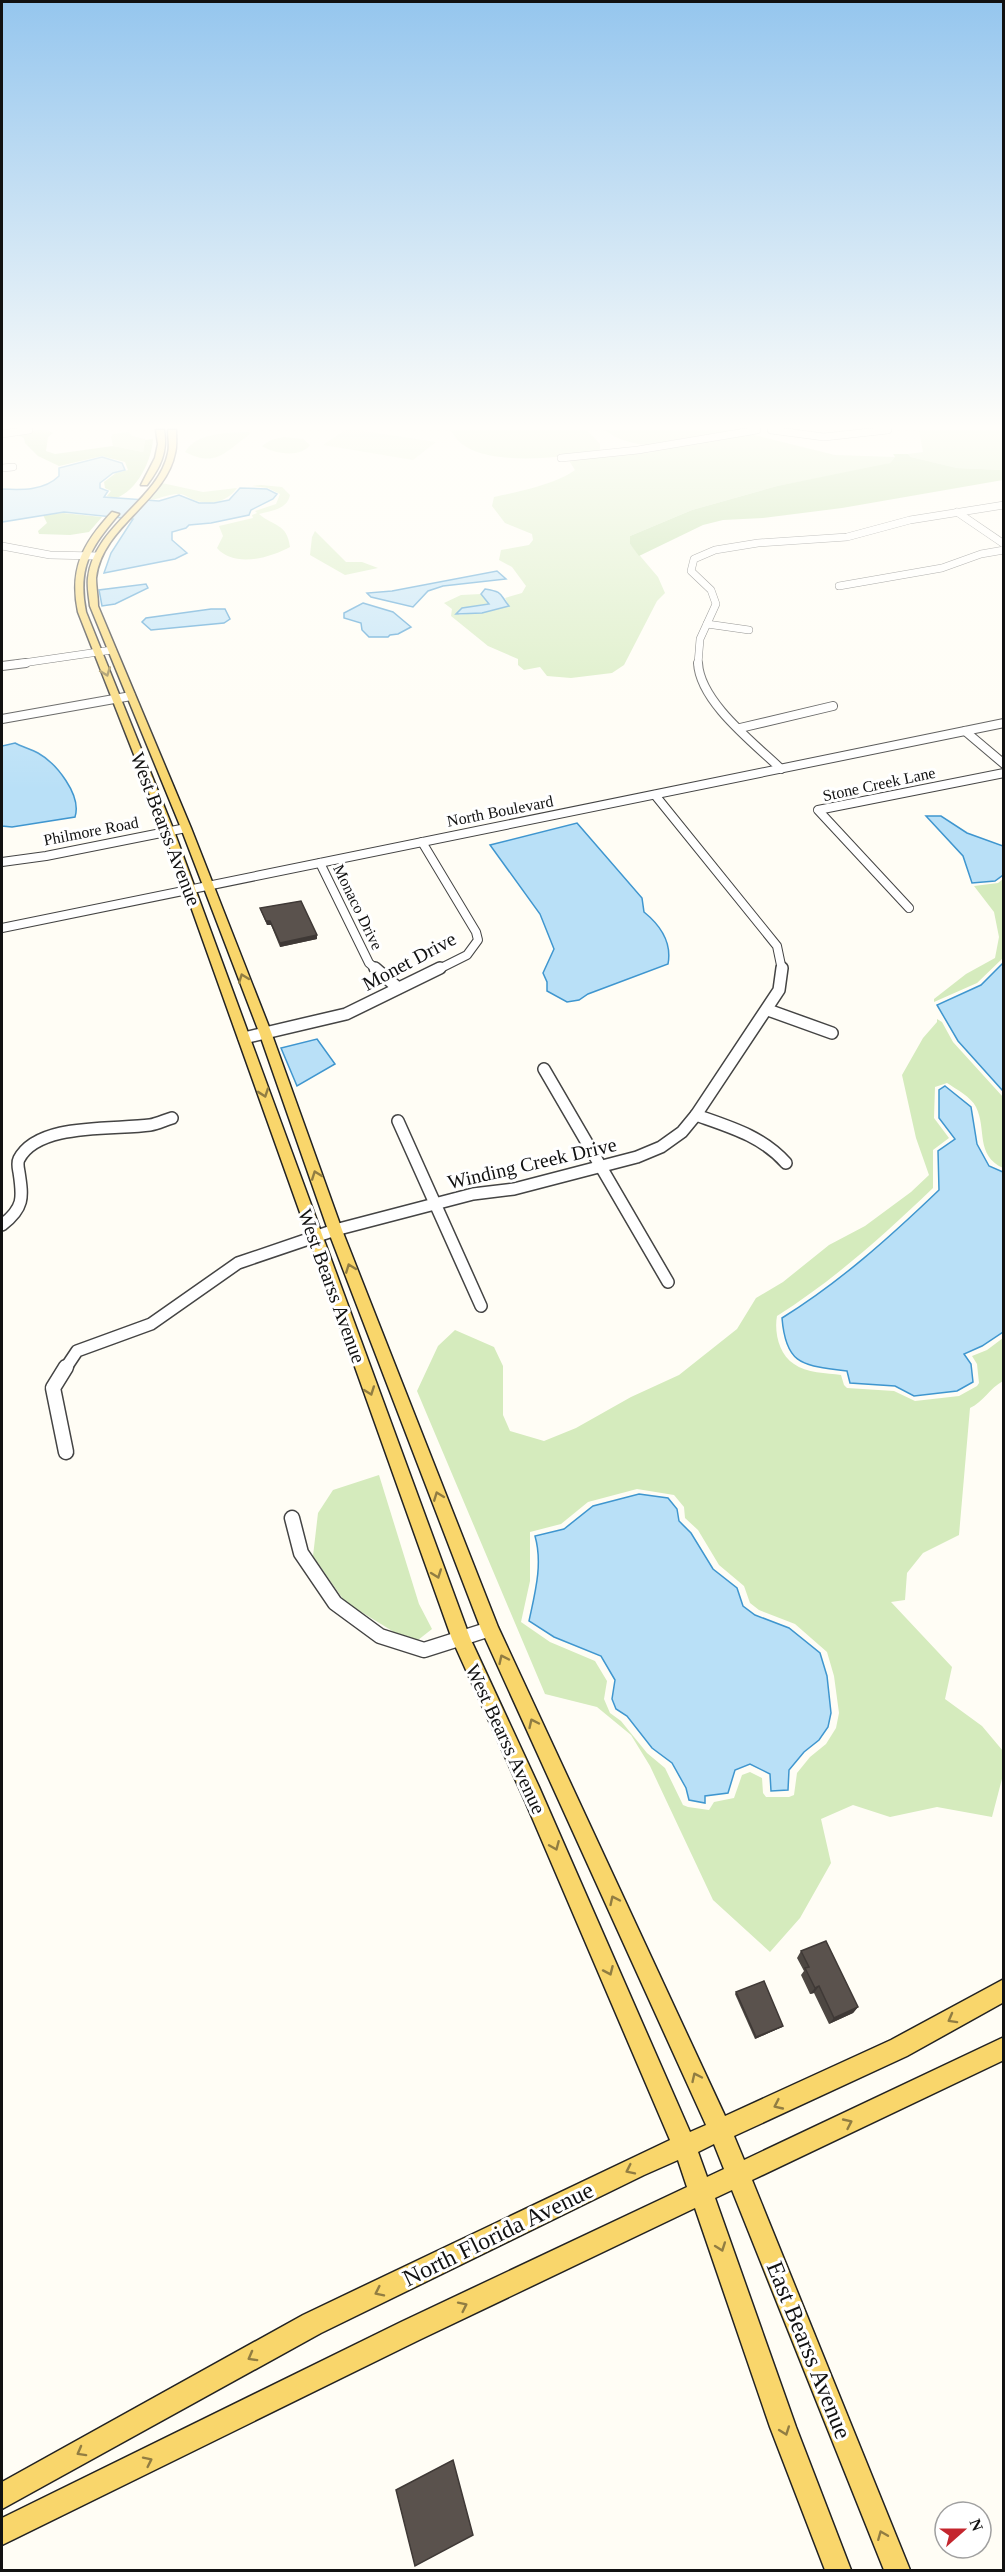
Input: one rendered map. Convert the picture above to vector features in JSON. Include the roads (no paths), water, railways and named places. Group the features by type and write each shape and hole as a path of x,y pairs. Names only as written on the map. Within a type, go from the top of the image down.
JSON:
{"main road":[{"name":"West Bearss Avenue","path":"88,550 80,566 77,590 84,618 169,831 461,1639 532,1794 684,2146"},
{"name":"West Bearss Avenue","path":"101,550 97,556 90,591 98,615 186,828 264,1032 335,1230 490,1629 720,2130"},
{"name":"North Florida Avenue","path":"2,2496 312,2324 636,2167 899,2048 1004,1990"},
{"path":"2,2532 400,2336 1004,2048"},
{"name":"East Bearss Avenue","path":"720,2130 897,2571"},
{"path":"684,2146 783,2427 838,2571"}],"street":[{"path":"23,550 50,555 97,556"},
{"path":"715,550 694,559 691,571 716,597 697,650 698,673 710,696 781,769"},
{"path":"839,586 942,568 981,554 1004,550"},
{"path":"84,618 98,615"},
{"path":"707,624 749,630"},
{"path":"2,666 112,650"},
{"path":"2,719 131,696"},
{"path":"740,728 832,706"},
{"name":"North Boulevard","path":"2,928 1004,723"},
{"path":"965,731 1004,764"},
{"path":"138,754 154,751"},
{"name":"Stone Creek Lane","path":"909,908 818,810 838,808 1004,773"},
{"name":"Winding Creek Drive","path":"66,1452 53,1388 78,1351 151,1324 238,1263 335,1230 474,1194 514,1189 637,1157 661,1147 682,1131 696,1115 768,1010 779,990 783,976 783,961 777,945 655,795"},
{"name":"Philmore Road","path":"2,862 46,856 186,828"},
{"name":"Monet Drive","path":"244,1038 346,1014 467,955 478,940 476,932 422,842"},
{"name":"Monaco Drive","path":"320,863 369,963 398,988"},
{"path":"768,1010 832,1033"},
{"path":"544,1070 668,1282"},
{"path":"696,1115 762,1139 776,1149 786,1163"},
{"path":"2,1225 15,1216 23,1201 18,1162 24,1150 34,1142 109,1126 151,1125 172,1118"},
{"path":"398,1121 481,1306"},
{"path":"292,1518 301,1552 338,1607 380,1636 424,1650 490,1629"}],"water":[{"path":"113,550 184,550 187,553 175,559 104,573"},
{"path":"497,571 506,579 443,586 428,591 413,607 371,597 367,593 392,591"},
{"path":"146,584 148,588 115,604 102,606 99,590"},
{"path":"485,589 498,593 509,606 482,613 456,614 462,608 489,604 481,594"},
{"path":"363,603 393,612 411,627 388,637 369,637 362,630 361,623 344,618 344,613"},
{"path":"225,609 230,619 224,623 151,630 142,622 146,618"},
{"path":"15,743 45,758 66,780 75,799 75,817 12,827 2,826 2,746"},
{"path":"926,816 941,816 967,833 1003,846 1003,875 995,881 972,883 963,856"},
{"path":"577,823 642,898 644,912 664,935 669,956 668,964 588,994 579,1000 567,1002 547,991 547,982 543,973 554,949 540,914 490,845"},
{"path":"1003,963 1003,1091 958,1041 937,1005 981,985"},
{"path":"317,1039 335,1064 297,1086 281,1048"},
{"path":"945,1086 971,1107 977,1144 989,1166 1003,1172 1003,1332 982,1346 964,1354 971,1364 973,1382 957,1391 914,1396 895,1386 850,1383 847,1371 809,1365 793,1355 784,1334 782,1318 864,1258 939,1190 938,1151 955,1139 939,1118 939,1090"},
{"path":"639,1494 668,1498 677,1509 679,1521 691,1533 713,1569 737,1588 743,1606 755,1615 789,1628 820,1653 827,1676 831,1713 828,1727 819,1740 804,1752 789,1770 788,1790 771,1791 770,1774 750,1764 735,1770 728,1793 705,1796 705,1803 689,1800 686,1788 672,1763 652,1748 627,1716 616,1709 612,1699 615,1680 601,1656 554,1637 529,1621 538,1568 535,1536 564,1529 593,1506"}]}
